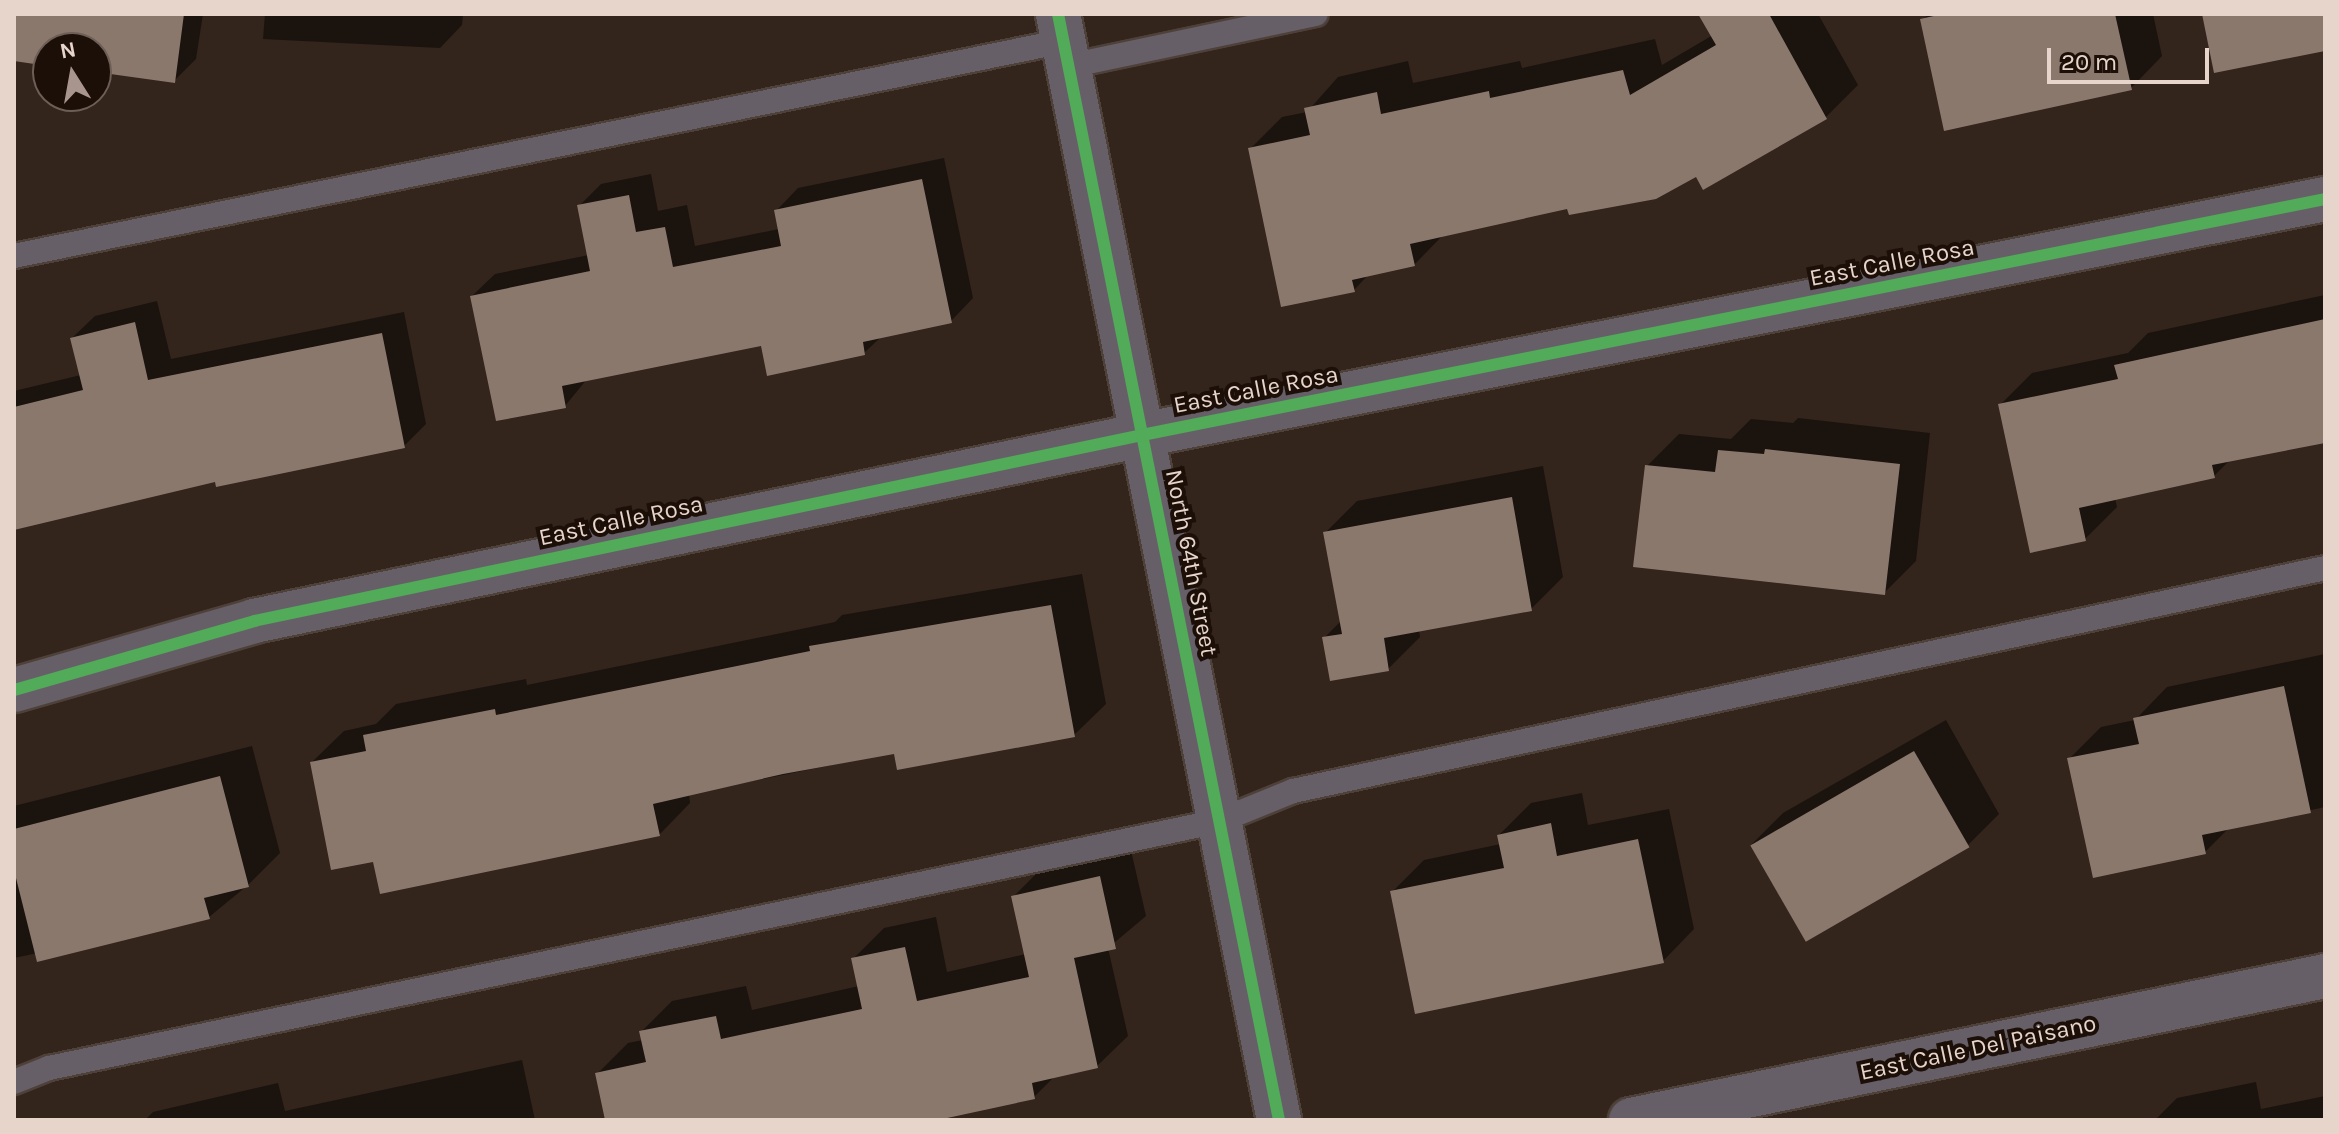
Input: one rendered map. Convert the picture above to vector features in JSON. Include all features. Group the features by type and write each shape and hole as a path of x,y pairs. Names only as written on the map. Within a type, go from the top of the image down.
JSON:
{"street":[{"name":"North 64th Street","path":"1064,40 1279,1120"},
{"name":"East Calle Rosa","path":"14,690 254,621 1142,435 2325,199"},
{"name":"East Calle Del Paisano","path":"1631,1120 2325,976"}],"lane":[{"path":"14,256 1064,40 1316,14"},
{"path":"14,1082 49,1068 1219,821 1293,791 2325,568"}],"building":[{"path":"14,14 184,14 175,83 112,74 112,32 32,32 32,64 14,61"},
{"path":"1698,14 1769,14 1827,119 1703,190 1696,177 1656,199 1569,215 1567,209 1410,244 1415,266 1352,280 1355,292 1281,307 1248,148 1310,135 1304,108 1377,92 1381,114 1489,91 1490,98 1623,70 1630,95 1716,45"},
{"path":"1943,14 2115,14 2132,90 1944,131 1920,19"},
{"path":"2202,14 2325,14 2325,51 2214,73"},
{"path":"922,179 952,323 863,342 865,355 767,376 761,346 562,386 566,408 496,421 470,296 590,271 577,205 629,195 636,232 665,227 673,267 781,246 774,210"},
{"path":"2325,319 2325,443 2212,465 2215,478 2079,508 2086,541 2030,553 1998,404 2118,379 2114,365"},
{"path":"135,322 148,380 382,333 405,448 216,487 215,482 14,530 14,407 83,390 70,338"},
{"path":"1765,449 1900,464 1885,595 1633,567 1645,465 1715,472 1718,450 1764,454"},
{"path":"1512,497 1532,611 1384,638 1389,671 1330,681 1322,637 1342,634 1323,532"},
{"path":"1051,605 1075,737 897,770 894,754 783,774 653,804 660,836 380,894 373,862 331,870 310,762 366,751 363,735 495,709 496,715 810,651 809,646"},
{"path":"2284,686 2311,813 2202,835 2206,854 2093,878 2067,758 2139,744 2133,718"},
{"path":"1914,751 1970,847 1806,942 1750,846"},
{"path":"220,776 249,887 204,898 210,919 37,962 14,870 14,829"},
{"path":"1551,823 1557,856 1638,839 1664,963 1415,1014 1390,891 1504,868 1497,835"},
{"path":"1100,876 1116,949 1074,958 1098,1068 1032,1083 1035,1099 938,1120 605,1120 595,1073 646,1062 639,1031 716,1016 721,1039 862,1009 851,958 905,947 917,1001 1029,977 1011,896"}],"cycle path":[{"path":"1058,14 1279,1120"},
{"path":"14,690 254,621 1142,435 2325,199"}]}
